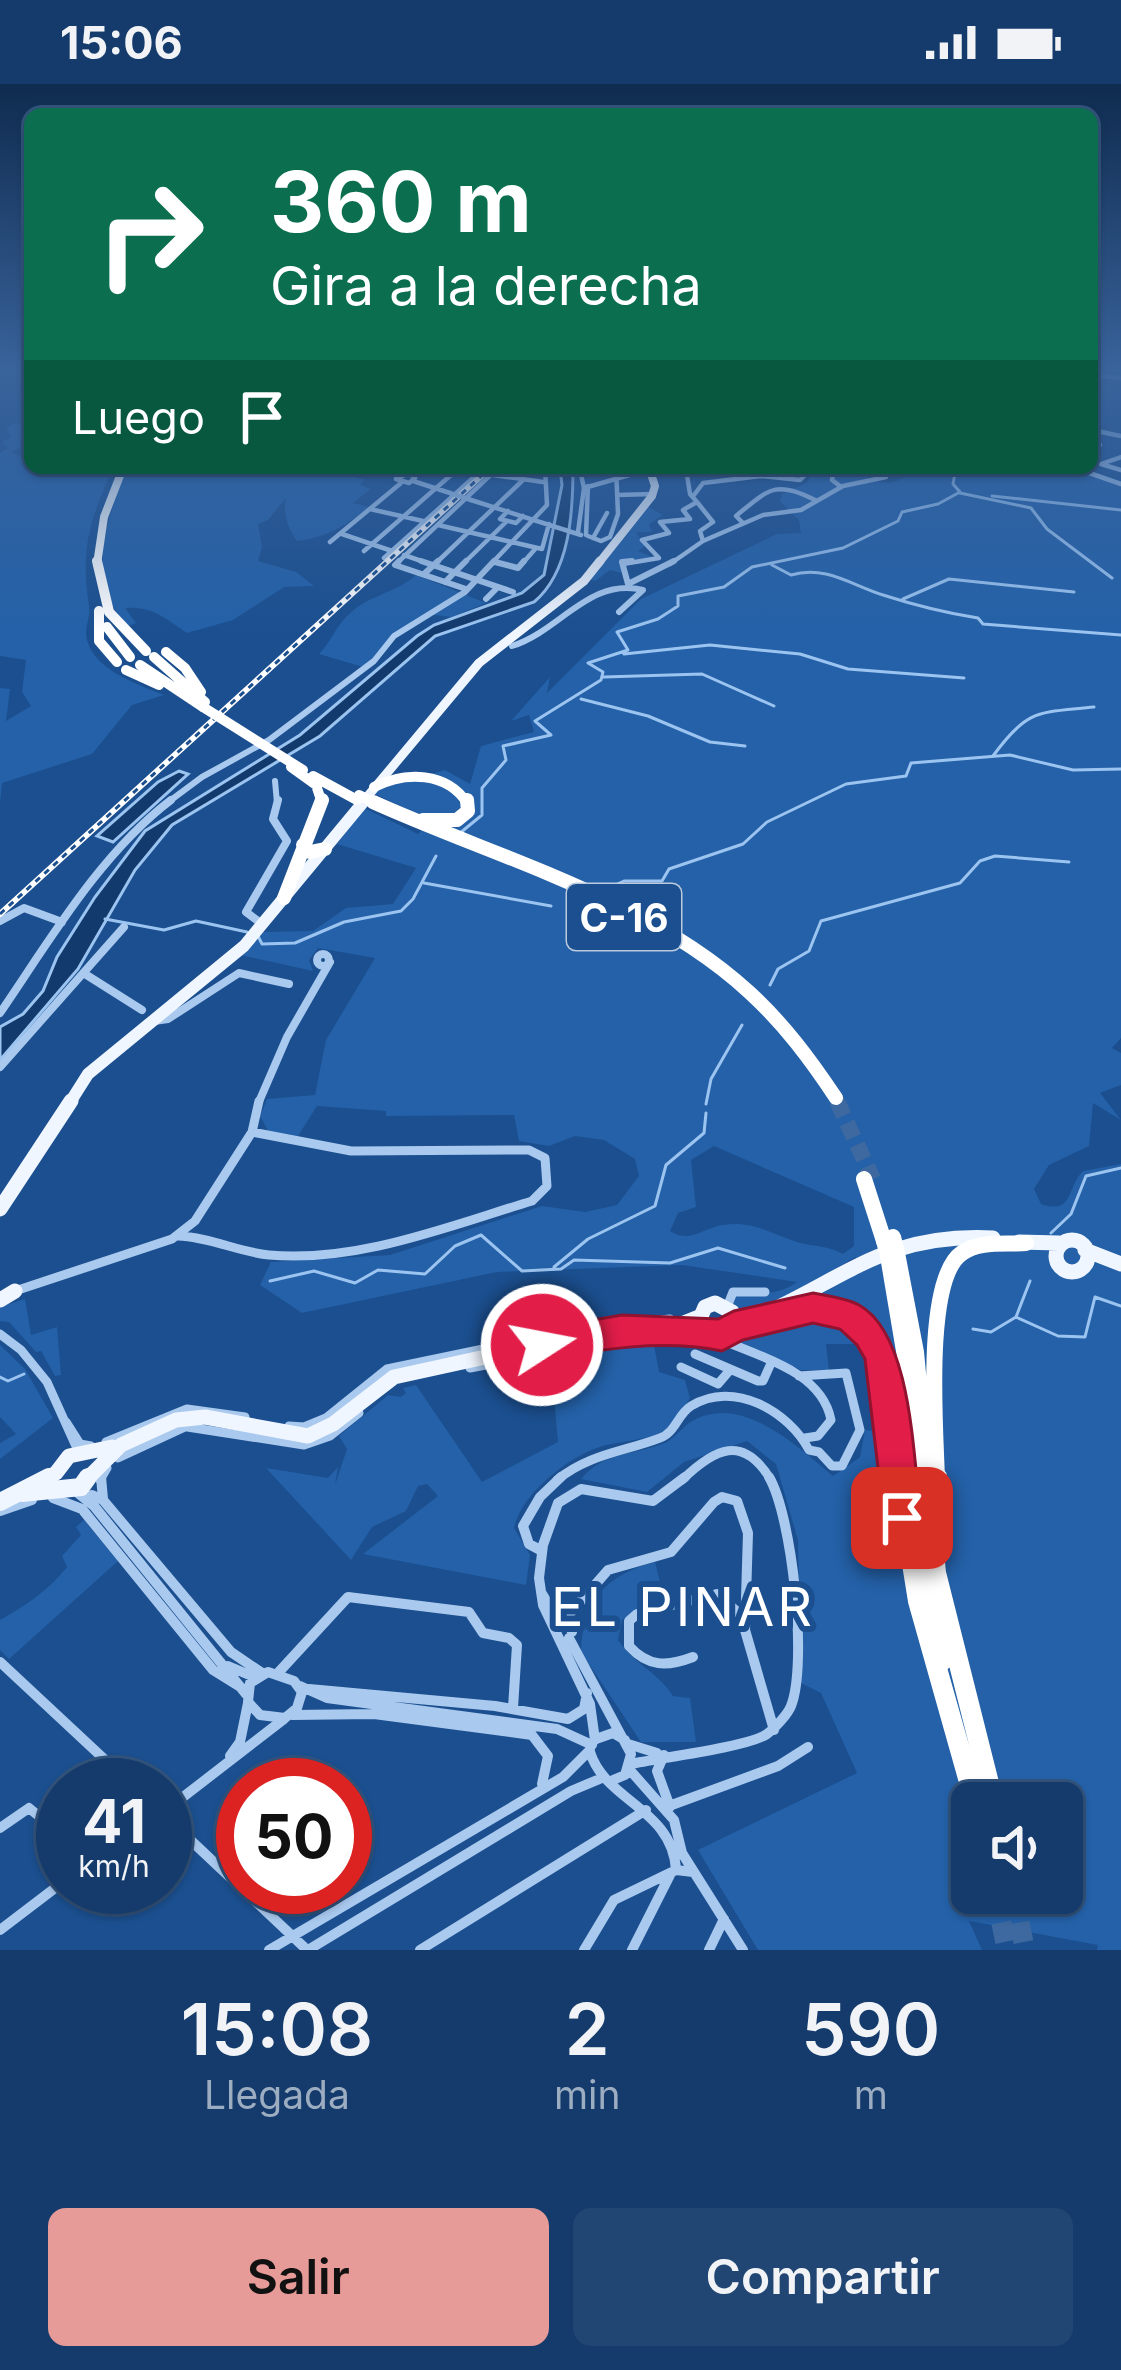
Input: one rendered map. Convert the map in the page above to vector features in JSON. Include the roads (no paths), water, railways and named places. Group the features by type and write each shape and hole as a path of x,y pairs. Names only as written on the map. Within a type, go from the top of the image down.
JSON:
{"highway":[{"name":"C-16","path":"117,474 88,557 99,611 99,641 303,770 684,948 763,1011 832,1099"},
{"name":"C-16","path":"117,474 100,527 94,568 106,610 121,631 156,651 206,705 273,753 367,797"},
{"path":"367,797 432,823 462,817 469,807 466,798 433,779 398,769 394,763"},
{"path":"284,898 323,802 303,770"},
{"path":"367,797 398,776 433,779"},
{"path":"303,845 310,852 325,849"},
{"path":"869,1179 916,1352 941,1591 989,1782"},
{"path":"941,1591 937,1388 943,1282 957,1256 970,1248 1026,1243"},
{"path":"890,1247 905,1353 919,1537 930,1607 973,1782"},
{"path":"771,1313 826,1308 854,1319 877,1346 918,1601 972,1782"}],"main road":[{"path":"0,1209 84,1078 148,1016 171,1006 239,950 479,663 584,581 653,494 651,474"},
{"path":"626,1334 705,1324 728,1312 771,1313 868,1256 901,1243 953,1234 1057,1251 1067,1270 1120,1263"},
{"path":"1057,1251 1070,1241 1120,1263"},
{"path":"1084,1249 1087,1268"},
{"path":"91,1482 118,1448 162,1426 198,1417 308,1436 333,1424 394,1377 705,1324 728,1312"},
{"path":"63,1479 91,1482"},
{"path":"0,1505 63,1479 91,1482"}],"street":[{"path":"1118,458 1101,464 1121,470"},
{"path":"364,551 452,474"},
{"path":"384,558 477,474"},
{"path":"0,1013 63,919 125,840 202,777 269,740 378,658 394,636 467,590 537,520 547,502 544,474"},
{"path":"581,474 587,536"},
{"path":"330,542 405,476 572,532 610,537 618,514 616,474"},
{"path":"585,487 630,474"},
{"path":"688,474 695,499 712,522 700,531 703,541"},
{"path":"619,612 644,592 628,584 622,562 659,558 642,540 669,533 660,523 690,518 683,510 695,507 704,482 727,482 742,474 800,480 806,474"},
{"path":"833,474 832,480 841,487"},
{"path":"1092,474 1121,484"},
{"path":"467,590 395,565 491,475 543,482"},
{"path":"505,646 550,633 567,611 608,585 628,584 672,563 703,541 766,514 801,510 841,487 886,478"},
{"path":"423,574 523,480"},
{"path":"585,487 574,530 587,536"},
{"path":"743,524 736,516 772,488 794,489 817,501"},
{"path":"617,495 653,494"},
{"path":"370,509 425,522"},
{"path":"508,511 500,519 518,522 524,516"},
{"path":"587,536 607,513"},
{"path":"445,582 507,521"},
{"path":"437,525 536,548 546,548 550,525"},
{"path":"341,533 392,551"},
{"path":"495,562 518,568 536,548"},
{"path":"404,555 513,592"},
{"path":"486,599 498,587"},
{"path":"263,924 246,914 287,841 273,819 279,796 275,781"},
{"path":"0,921 24,908 63,919"},
{"path":"0,1066 124,927"},
{"path":"178,1236 195,1221 251,1132 255,1110 286,1037 325,967"},
{"path":"86,974 148,1016 168,1019 239,973 289,984"},
{"path":"5,1294 178,1236 204,1236 269,1255 373,1246 532,1201 547,1186 547,1163 535,1150 351,1150 251,1132"},
{"path":"195,1221 204,1236"},
{"path":"751,1352 736,1342 728,1312 765,1292"},
{"path":"67,1428 80,1444 90,1446 168,1414 200,1408 304,1427 333,1413 387,1369 589,1327 705,1324 799,1376 831,1407 830,1423 812,1437 809,1450 820,1452 839,1467 860,1430 846,1372 799,1376"},
{"path":"0,1334 38,1371 91,1482 260,1715 351,1714 532,1736 540,1741"},
{"path":"162,1426 316,1444 394,1385 626,1334"},
{"path":"695,1354 763,1382 772,1361"},
{"path":"681,1367 718,1384 730,1370"},
{"path":"542,1551 529,1544 524,1526 556,1480 598,1455 669,1434 694,1405 741,1397 757,1400 812,1437"},
{"path":"91,1482 100,1478 118,1448 140,1426"},
{"path":"118,1448 187,1426"},
{"path":"63,1479 67,1428"},
{"path":"192,1839 307,1950 534,1813 630,1766 664,1754 735,1745 774,1730 791,1708 795,1690 790,1539 779,1497 759,1458 743,1450 688,1470 667,1495 653,1501 591,1490 569,1492 555,1509 542,1551 537,1586 542,1612 563,1630 627,1742 630,1766 672,1813"},
{"path":"91,1482 97,1528"},
{"path":"91,1482 231,1652 258,1675"},
{"path":"563,1630 608,1570 671,1552 722,1497 737,1502 744,1513 751,1575 745,1619"},
{"path":"0,1505 62,1499 82,1509 213,1670 245,1695"},
{"path":"693,1657 665,1666 644,1662 628,1646 629,1621 637,1614 717,1594 736,1606 745,1619 774,1730"},
{"path":"277,1674 348,1597 469,1612 483,1634 509,1638 517,1645 512,1708"},
{"path":"563,1630 588,1691 591,1763 646,1810 676,1856 673,1871 632,1950"},
{"path":"0,1662 103,1758"},
{"path":"227,1666 258,1675 277,1674 327,1698 524,1722 557,1729 593,1745"},
{"path":"229,1758 240,1742 245,1695 258,1675"},
{"path":"292,1714 304,1688"},
{"path":"304,1688 512,1708 568,1719 584,1708 588,1691"},
{"path":"232,1758 292,1714 327,1698"},
{"path":"538,1712 557,1729"},
{"path":"524,1722 540,1741 548,1768 533,1792 534,1813"},
{"path":"269,1950 563,1777 607,1733 664,1754"},
{"path":"672,1813 778,1766 808,1747"},
{"path":"664,1754 657,1772 693,1872 743,1950"},
{"path":"192,1790 216,1770"},
{"path":"0,1828 29,1808 36,1814"},
{"path":"420,1950 646,1810"},
{"path":"584,1950 614,1900 673,1871 693,1872"},
{"path":"0,1930 36,1903"},
{"path":"709,1950 724,1919"}],"waterway":[{"path":"460,833 482,815 482,788 506,760 503,746 551,735 535,721 601,680 603,672 588,663 628,650 617,632 658,619 678,606 678,596 724,587 752,567 843,548 898,521 902,512 938,504 960,492 953,484 955,474"},
{"path":"960,493 1031,508 1047,529 1112,578"},
{"path":"992,496 1121,510"},
{"path":"772,565 791,575 827,574 906,602 978,618 983,624 1121,635"},
{"path":"903,599 949,579 1074,592"},
{"path":"624,654 710,645 800,654 848,669 964,678"},
{"path":"604,677 702,674 774,706"},
{"path":"581,699 648,716 710,742 745,746"},
{"path":"993,756 1016,729 1036,716 1094,707"},
{"path":"600,892 624,881 662,881 669,869 743,844 767,822 846,784 906,776 911,763 1010,755 1073,770 1121,769"},
{"path":"258,936 262,944 295,943 344,922 401,911 413,899 436,856"},
{"path":"770,985 778,969 809,951 821,921 960,883 980,861 995,856 1069,862"},
{"path":"424,883 551,906"},
{"path":"105,919 164,930 196,921 247,932"},
{"path":"706,1104 711,1079 742,1025"},
{"path":"554,1267 588,1239 655,1206 666,1165 704,1133 706,1113"},
{"path":"1051,1233 1071,1214 1086,1176 1121,1168"},
{"path":"270,1281 314,1271 355,1283 378,1270 425,1274 455,1246 481,1235 522,1271 561,1269 574,1260 670,1263 718,1248 785,1268"},
{"path":"1016,1317 1030,1281"},
{"path":"1016,1317 1058,1336 1085,1337 1095,1297 1121,1306"},
{"path":"973,1329 991,1332 1016,1317"},
{"path":"0,1377 8,1381 24,1374"}],"tunnel":[{"path":"836,1098 839,1104"},
{"path":"837,1101 873,1179"},
{"path":"999,1914 1007,1950"},
{"path":"1018,1914 1025,1950"}],"railway":[{"path":"0,914 483,474"}],"district":[{"name":"EL PINAR","path":"683,1606"}]}
